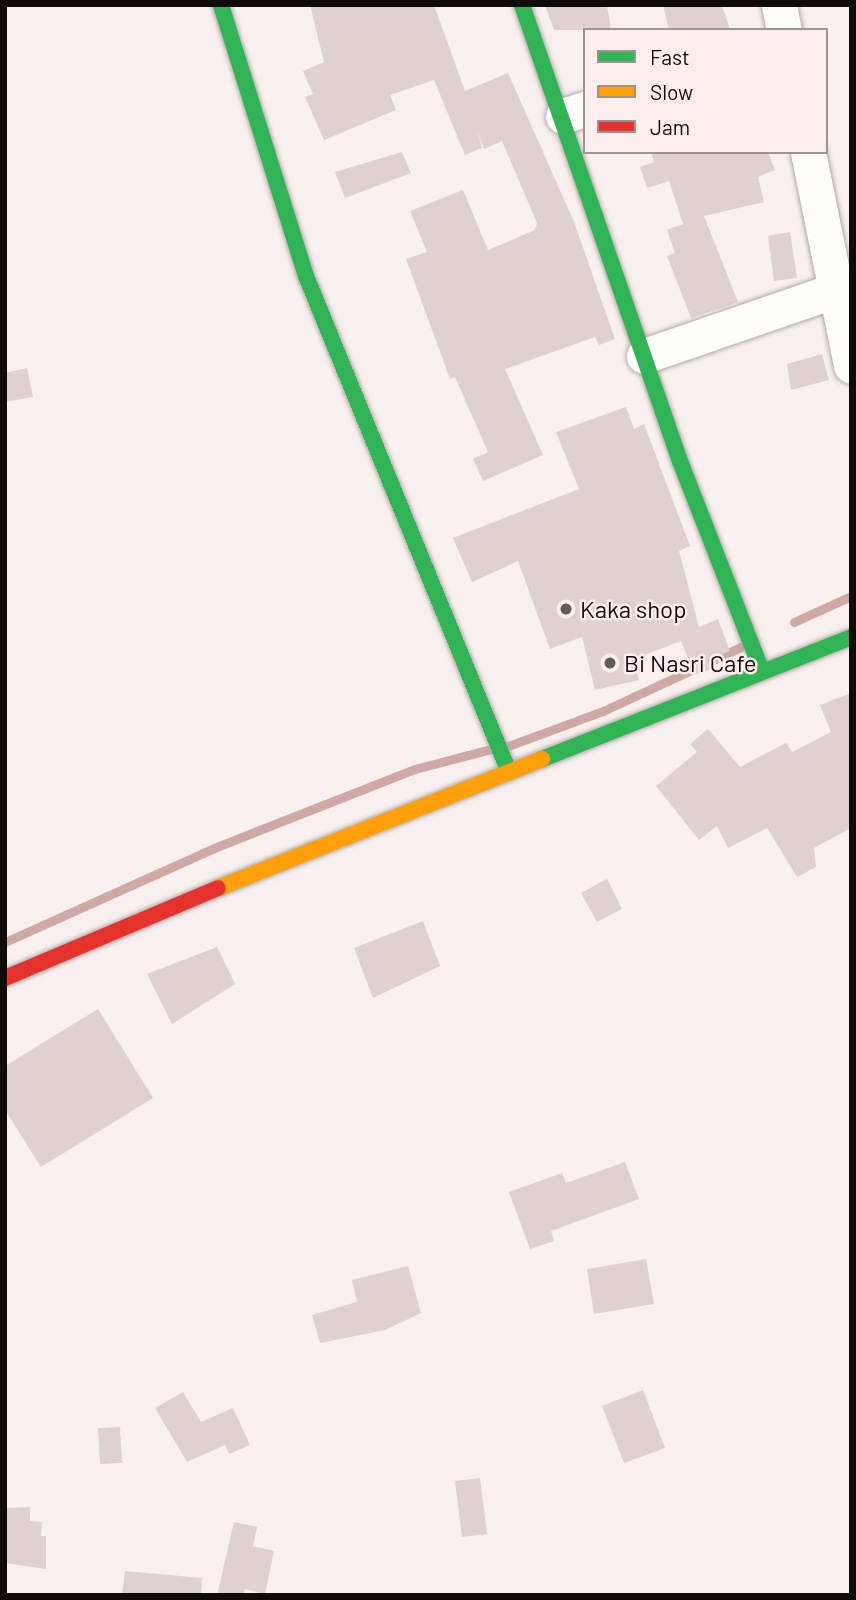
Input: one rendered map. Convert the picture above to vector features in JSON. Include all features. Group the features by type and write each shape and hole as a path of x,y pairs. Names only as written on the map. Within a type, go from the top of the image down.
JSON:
{"street":[{"path":"221,5 306,276 509,772"},
{"path":"522,5 574,113 583,144"},
{"path":"779,5 784,28"},
{"path":"586,154 644,356 761,669"},
{"path":"808,154 851,366"},
{"path":"644,356 835,290"},
{"path":"5,978 761,669 851,637"}],"building":[{"path":"310,5 434,5 465,91 508,73 574,222 615,339 599,345 595,337 505,369 543,455 483,481 473,459 488,452 455,377 450,379 406,259 427,252 410,211 463,190 488,250 535,230 537,223 502,141 484,149 477,131 482,148 465,155 434,80 390,95 396,110 324,140 305,97 313,94 303,71 324,62"},
{"path":"545,5 607,5 611,28 554,30"},
{"path":"663,5 722,5 729,28 669,28"},
{"path":"402,152 411,173 345,198 335,172"},
{"path":"652,154 769,154 775,170 758,177 764,202 704,216 738,302 691,318 667,256 675,253 667,230 683,224 669,181 647,188 640,167 654,162"},
{"path":"790,232 797,278 774,281 768,236"},
{"path":"822,354 829,380 791,390 787,364"},
{"path":"27,368 33,397 5,402 5,373"},
{"path":"626,407 634,429 644,424 690,546 679,551 699,627 718,619 730,651 708,660 711,669 695,675 681,641 634,659 639,680 595,690 582,637 550,649 518,561 472,582 453,538 579,489 556,432"},
{"path":"851,693 851,828 814,848 816,867 797,877 767,828 728,848 717,826 699,840 656,786 697,752 690,744 708,729 740,767 786,743 792,752 831,732 820,705"},
{"path":"607,879 622,909 597,922 581,893"},
{"path":"423,921 440,966 373,998 354,948"},
{"path":"217,947 235,984 172,1024 147,974"},
{"path":"98,1009 153,1098 41,1167 5,1110 5,1066"},
{"path":"625,1162 639,1199 551,1231 554,1241 530,1249 509,1192 562,1173 566,1183"},
{"path":"646,1259 654,1304 594,1314 587,1269"},
{"path":"408,1266 421,1313 385,1330 320,1343 312,1315 357,1302 352,1280"},
{"path":"643,1390 665,1448 624,1463 602,1406"},
{"path":"183,1392 201,1422 233,1408 250,1445 229,1454 225,1445 187,1462 155,1408"},
{"path":"120,1427 122,1463 100,1464 98,1428"},
{"path":"480,1478 487,1534 462,1537 455,1481"},
{"path":"30,1507 30,1521 42,1522 41,1536 46,1536 46,1569 5,1563 5,1508"},
{"path":"234,1522 257,1527 253,1546 274,1551 265,1594 245,1589 243,1595 217,1595"},
{"path":"125,1571 202,1578 201,1595 122,1595"}],"waterway":[{"path":"794,622 851,596"},
{"path":"508,746 603,711 743,646"},
{"path":"5,942 214,848 415,769 491,749"}],"traffic: fast":[{"path":"221,5 306,276 509,772"},
{"path":"522,5 680,461 761,669"},
{"path":"542,759 851,637"}],"traffic: slow":[{"path":"218,888 542,759"}],"traffic: jam":[{"path":"5,978 218,888"}],"place":[{"name":"Kaka shop","path":"566,609"},
{"name":"Bi Nasri Cafe","path":"610,663"}]}
